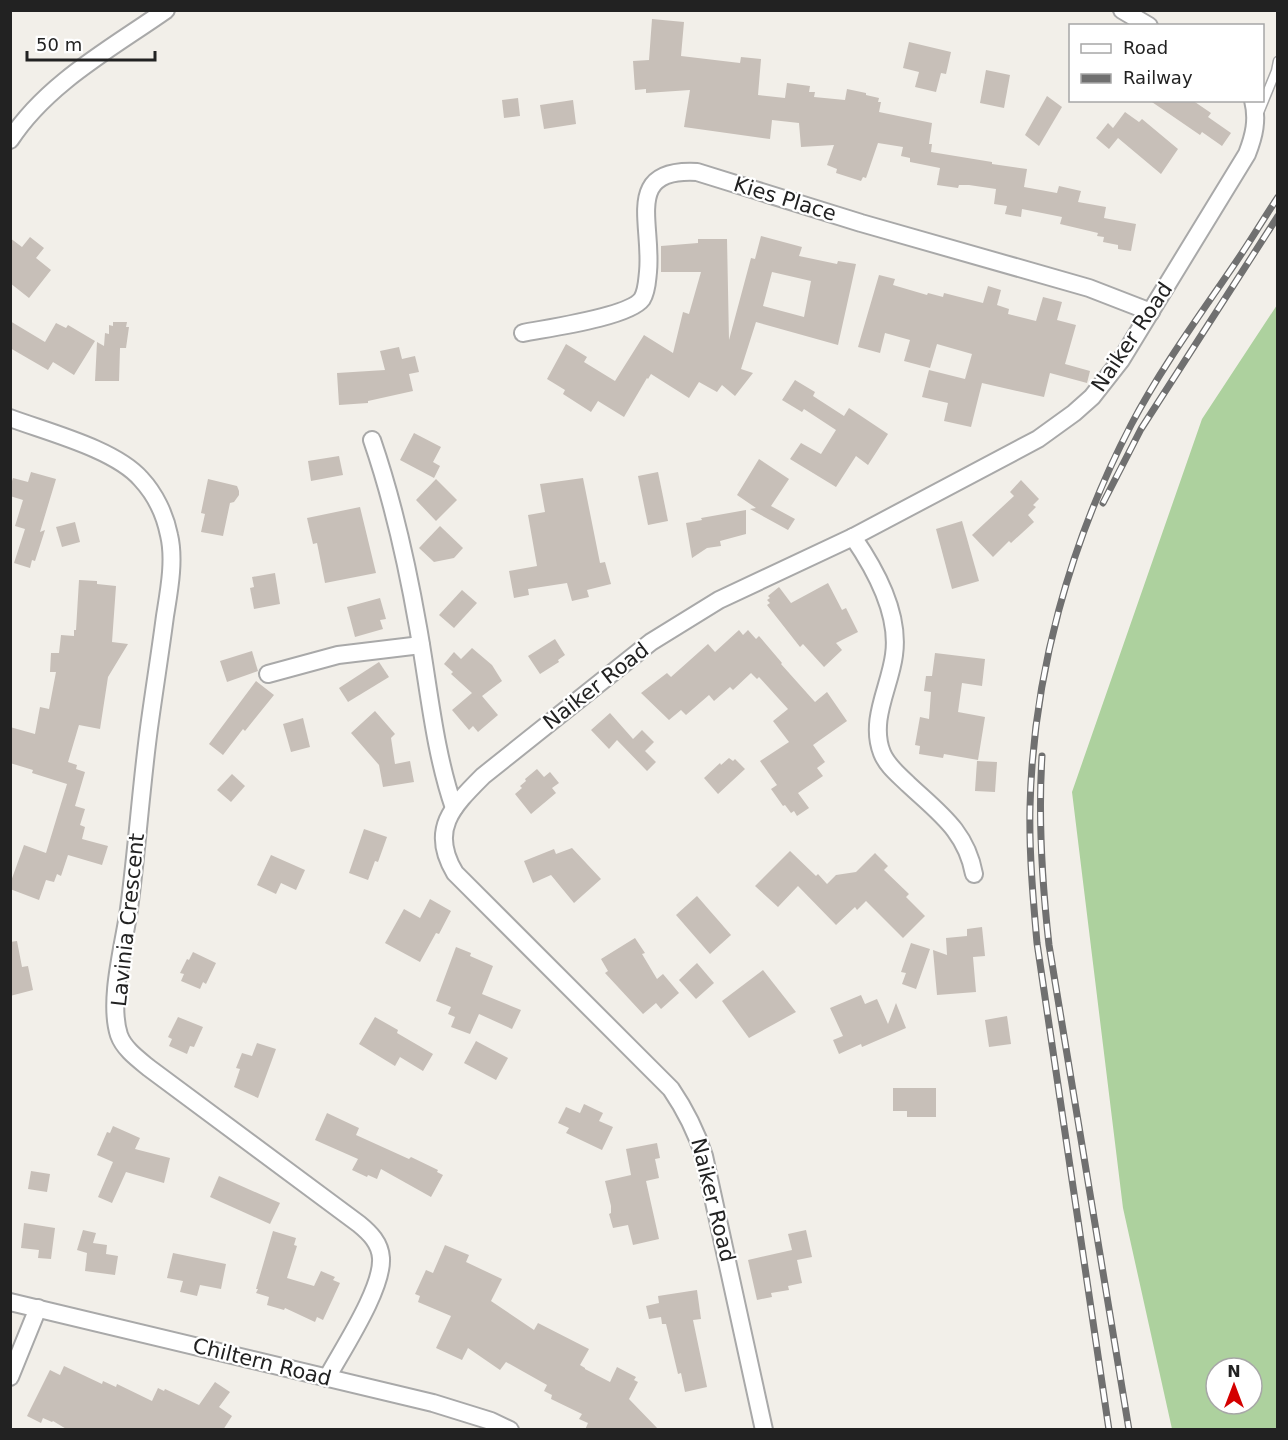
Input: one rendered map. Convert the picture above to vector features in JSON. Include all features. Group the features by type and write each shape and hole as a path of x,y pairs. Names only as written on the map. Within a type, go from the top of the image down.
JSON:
{"street":[{"path":"10,140 34,111 62,84 166,10"},
{"path":"1122,10 1146,24"},
{"name":"Naiker Road","path":"764,1430 718,1217 696,1130 686,1110 671,1089 455,873 446,858 442,845 449,817 460,799 483,776 668,631 719,600 853,537 1038,440 1092,397 1121,360 1247,154 1254,135 1256,120 1253,102"},
{"name":"Kies Place","path":"524,333 605,316 630,308 641,300 647,286 649,267 647,195 652,183 664,174 679,171 697,172 861,223 1078,285 1151,312"},
{"name":"Lavinia Crescent","path":"10,418 96,450 122,463 140,476 160,509 170,536 169,589 149,729 129,909 117,985 117,1024 120,1036 128,1050 149,1068 359,1224 370,1233 377,1244 381,1257 376,1283 359,1320 327,1378"},
{"path":"372,440 388,486 421,645 442,771 454,808"},
{"path":"853,537 871,564 889,610 894,631 893,662 883,695 880,717 879,738 882,754 894,772 942,815 956,831 968,851 974,874"},
{"path":"268,674 338,655 421,645"},
{"name":"Chiltern Road","path":"10,1302 433,1403 491,1421 510,1430"},
{"path":"10,1377 38,1308"}],"lane":[{"path":"1264,99 1278,62"},
{"path":"1256,120 1263,102"}],"green space":[{"path":"1277,305 1277,1429 1172,1429 1123,1208 1072,792 1202,419"}],"building":[{"path":"652,19 684,22 681,56 740,63 741,57 761,59 758,95 785,98 787,83 810,86 809,92 815,92 814,97 845,100 847,89 866,93 866,95 879,98 878,102 881,102 879,112 932,123 929,144 932,144 931,152 1027,169 1024,187 1057,193 1059,186 1081,191 1078,202 1106,207 1104,218 1136,224 1131,251 1118,249 1118,245 1103,242 1104,237 1097,236 1098,233 1060,224 1062,217 1022,209 1021,217 1005,214 1007,206 994,204 996,189 969,185 959,185 958,188 937,185 940,168 910,162 910,158 901,156 903,147 878,143 866,178 863,177 861,181 836,173 837,169 827,165 834,145 801,147 799,123 772,120 770,139 684,127 690,90 646,93 646,89 635,90 633,61 649,60"},
{"path":"909,42 951,52 946,74 941,73 936,92 915,87 919,72 903,68"},
{"path":"986,70 1010,75 1004,108 980,103"},
{"path":"1047,96 1062,107 1039,146 1025,135"},
{"path":"518,98 520,116 504,118 502,100"},
{"path":"573,100 576,124 544,129 540,105"},
{"path":"1152,102 1195,102 1211,113 1208,117 1231,133 1222,146 1202,132 1200,135"},
{"path":"1125,112 1139,122 1142,119 1178,149 1161,174 1118,138 1109,149 1096,138 1108,123 1113,128"},
{"path":"761,236 802,247 799,256 837,264 838,261 856,264 838,345 756,322 741,369 753,373 735,396 722,385 717,392 699,382 689,398 651,374 624,417 598,401 591,412 563,394 565,390 547,379 566,344 587,357 584,362 615,381 644,335 673,353 683,312 689,314 701,272 661,272 661,246 698,243 698,239 727,239 729,340 751,258 755,259","holes":["772,272 811,281 804,317 763,306"]},
{"path":"30,237 44,248 36,258 51,270 29,298 10,283 10,238 22,247"},
{"path":"879,275 895,279 893,285 927,295 928,293 943,297 944,293 983,303 988,286 1001,290 997,305 1009,309 1008,314 1036,321 1043,297 1062,302 1057,320 1076,325 1065,364 1090,371 1087,383 1050,373 1044,397 982,383 971,427 944,421 948,403 922,397 929,370 965,379 972,354 937,344 930,368 904,361 910,340 885,333 880,353 858,347"},
{"path":"10,321 45,342 56,323 66,328 68,325 95,341 74,375 53,362 48,370 10,348"},
{"path":"113,322 127,322 126,327 129,327 126,348 120,348 119,381 95,381 97,342 104,346 105,333 109,334 109,325 113,326"},
{"path":"399,347 402,359 415,356 419,372 409,374 413,391 368,401 368,403 339,405 337,373 385,370 380,351"},
{"path":"795,380 815,392 813,396 844,416 849,408 888,434 868,465 856,456 836,487 790,459 801,443 821,454 836,430 804,409 802,412 782,400"},
{"path":"414,433 441,447 433,462 440,466 434,478 400,460"},
{"path":"339,456 343,475 311,481 308,461"},
{"path":"759,459 789,479 771,506 795,519 788,530 750,509 756,508 737,495"},
{"path":"31,472 56,479 40,532 45,530 35,561 32,560 30,568 14,563 25,529 15,526 23,500 10,496 10,487 13,478 28,482"},
{"path":"658,472 668,521 648,525 638,476"},
{"path":"583,478 600,563 605,562 611,584 587,590 589,597 572,601 567,583 528,589 529,595 514,598 509,571 537,566 528,515 545,512 540,484"},
{"path":"208,479 237,486 239,491 234,502 230,503 223,536 201,532 205,514 201,513"},
{"path":"436,479 457,500 436,521 416,500"},
{"path":"1021,480 1039,499 1033,505 1036,507 1028,515 1034,522 993,557 972,535 1014,496 1010,492"},
{"path":"360,507 376,573 325,583 317,543 313,544 307,518"},
{"path":"746,510 746,534 720,541 721,546 707,548 692,558 686,523"},
{"path":"962,521 979,581 952,589 936,529"},
{"path":"75,522 80,542 62,547 56,527"},
{"path":"440,526 463,548 454,558 434,562 419,548"},
{"path":"275,573 280,604 254,609 250,588 254,587 252,577"},
{"path":"79,580 97,581 97,584 116,586 112,642 128,644 108,677 100,729 79,725 68,762 77,765 76,769 85,772 75,806 85,809 80,825 85,827 82,839 108,846 102,865 68,855 61,876 57,874 54,882 46,880 39,900 10,889 10,884 24,845 46,853 67,784 10,763 10,727 35,734 40,707 49,709 56,672 50,672 51,653 59,653 61,635 74,636"},
{"path":"828,583 842,610 846,608 858,632 836,643 842,650 824,667 803,644 800,647 767,605 770,603 767,600 770,598 768,596 779,587 791,603"},
{"path":"462,590 477,603 454,628 439,615"},
{"path":"380,598 386,619 380,620 383,629 355,637 347,607"},
{"path":"739,630 743,635 748,630 756,639 759,636 815,702 827,692 847,721 813,745 825,762 817,768 823,776 798,793 809,808 797,816 794,811 791,813 785,805 783,806 771,789 777,785 760,761 789,742 773,721 788,709 759,677 757,679 751,673 733,690 730,687 714,701 709,695 686,715 681,710 669,720 641,693 667,673 671,677 708,644 715,652"},
{"path":"555,639 565,655 558,660 559,662 540,674 528,656"},
{"path":"472,648 492,665 502,681 482,696 498,715 478,732 473,726 469,730 452,710 472,693 451,674 453,672 444,664 454,652 461,659"},
{"path":"252,651 258,671 227,682 220,661"},
{"path":"935,653 985,659 982,686 962,683 958,712 985,717 978,760 944,754 943,758 919,754 920,746 915,745 920,717 929,719 931,692 924,691 926,676 932,676"},
{"path":"379,662 389,677 348,702 339,688"},
{"path":"256,681 274,695 223,755 209,744"},
{"path":"375,711 395,734 391,738 395,764 410,761 414,782 383,787 379,765 351,733"},
{"path":"610,713 633,739 642,730 654,742 645,751 656,762 647,771 617,740 609,749 591,730"},
{"path":"303,718 310,747 291,752 283,724"},
{"path":"729,758 733,761 735,759 745,769 718,794 704,778"},
{"path":"977,761 997,762 995,792 975,791"},
{"path":"537,769 544,777 550,772 559,783 552,788 556,793 531,814 515,794 522,788 520,786 526,781 525,779"},
{"path":"232,774 245,786 231,802 217,790"},
{"path":"364,829 387,837 378,862 375,861 368,880 349,873"},
{"path":"572,848 601,879 574,903 551,875 533,883 524,861 554,849 556,854"},
{"path":"790,851 827,884 836,875 856,872 875,853 888,866 884,870 909,894 906,897 925,916 903,938 866,901 857,910 855,907 836,925 798,886 778,907 755,886"},
{"path":"271,855 305,870 296,890 281,883 276,894 257,885"},
{"path":"697,896 731,935 710,954 676,915"},
{"path":"430,899 451,911 420,962 385,943 404,909 420,918"},
{"path":"982,927 985,956 973,957 976,992 937,995 933,950 947,955 946,938 967,936 967,929"},
{"path":"635,938 657,979 663,974 679,993 661,1009 656,1003 643,1014 605,973 608,971 601,959"},
{"path":"17,941 22,967 28,966 33,990 10,996 10,942"},
{"path":"911,943 930,949 916,989 902,984 906,973 901,972"},
{"path":"456,947 493,966 482,994 521,1010 512,1029 479,1014 470,1034 451,1027 455,1017 448,1014 451,1007 436,1001"},
{"path":"193,952 216,963 206,984 203,982 200,989 181,981 184,974 180,973"},
{"path":"697,963 714,983 696,999 679,980"},
{"path":"763,970 796,1012 749,1038 722,1001"},
{"path":"861,995 865,1004 877,999 888,1024 896,1003 906,1028 839,1054 833,1040 843,1036 830,1008"},
{"path":"1007,1016 1011,1044 989,1047 985,1020"},
{"path":"178,1017 203,1027 194,1047 190,1046 187,1054 169,1046 172,1039 168,1037"},
{"path":"375,1017 433,1054 423,1071 400,1057 395,1066 359,1044"},
{"path":"476,1041 508,1058 496,1080 464,1063"},
{"path":"257,1043 276,1049 258,1098 234,1087 240,1069 236,1068 242,1053 252,1056"},
{"path":"893,1088 936,1088 936,1117 907,1117 907,1111 893,1111"},
{"path":"584,1104 603,1113 599,1121 613,1127 602,1150 566,1133 569,1128 558,1123 566,1107 580,1113"},
{"path":"327,1113 359,1128 356,1135 438,1170 437,1172 443,1175 431,1197 381,1169 377,1179 352,1170 358,1159 315,1140"},
{"path":"113,1126 140,1138 135,1149 170,1158 164,1183 126,1172 112,1203 98,1197 113,1162 97,1155 107,1132 110,1133"},
{"path":"657,1143 660,1158 655,1159 659,1178 646,1181 659,1239 633,1245 628,1225 613,1228 605,1181 631,1175 626,1149"},
{"path":"31,1171 50,1174 47,1192 28,1189"},
{"path":"219,1176 280,1203 270,1224 210,1197"},
{"path":"24,1223 55,1228 51,1259 38,1258 39,1250 21,1248"},
{"path":"83,1230 96,1233 93,1243 107,1245 106,1254 118,1256 115,1275 85,1271 87,1253 77,1250"},
{"path":"806,1230 812,1257 797,1260 802,1283 788,1286 789,1290 771,1293 772,1297 757,1300 748,1260 792,1250 788,1234"},
{"path":"273,1231 296,1238 294,1245 297,1246 287,1278 314,1286 321,1271 335,1277 333,1280 340,1283 323,1320 317,1317 315,1322 285,1308 284,1310 267,1305 269,1297 256,1293"},
{"path":"445,1245 469,1255 466,1262 502,1279 491,1301 534,1330 538,1323 589,1349 580,1365 585,1369 610,1382 617,1367 636,1377 634,1380 638,1382 629,1399 659,1430 585,1430 588,1423 579,1419 582,1414 551,1399 552,1395 544,1391 547,1385 506,1362 500,1370 468,1348 462,1360 436,1348 451,1316 418,1302 420,1296 415,1294 426,1270 433,1273"},
{"path":"173,1253 226,1264 221,1289 200,1285 197,1296 180,1292 183,1281 167,1278"},
{"path":"697,1290 701,1319 693,1320 707,1387 685,1392 681,1373 678,1374 666,1324 662,1324 661,1317 649,1319 646,1306 659,1303 658,1296"},
{"path":"64,1366 102,1384 103,1381 116,1387 117,1384 152,1401 158,1388 199,1405 215,1382 230,1392 219,1407 232,1416 223,1430 68,1430 53,1421 43,1418 41,1423 27,1416 50,1370 60,1375"}],"railway":[{"path":"1109,1430 1037,943 1030,807 1038,708 1047,659 1073,562 1109,470 1155,383 1278,197"},
{"path":"1103,503 1141,429 1278,216"},
{"path":"1042,756 1041,850 1049,945 1129,1430"}]}
